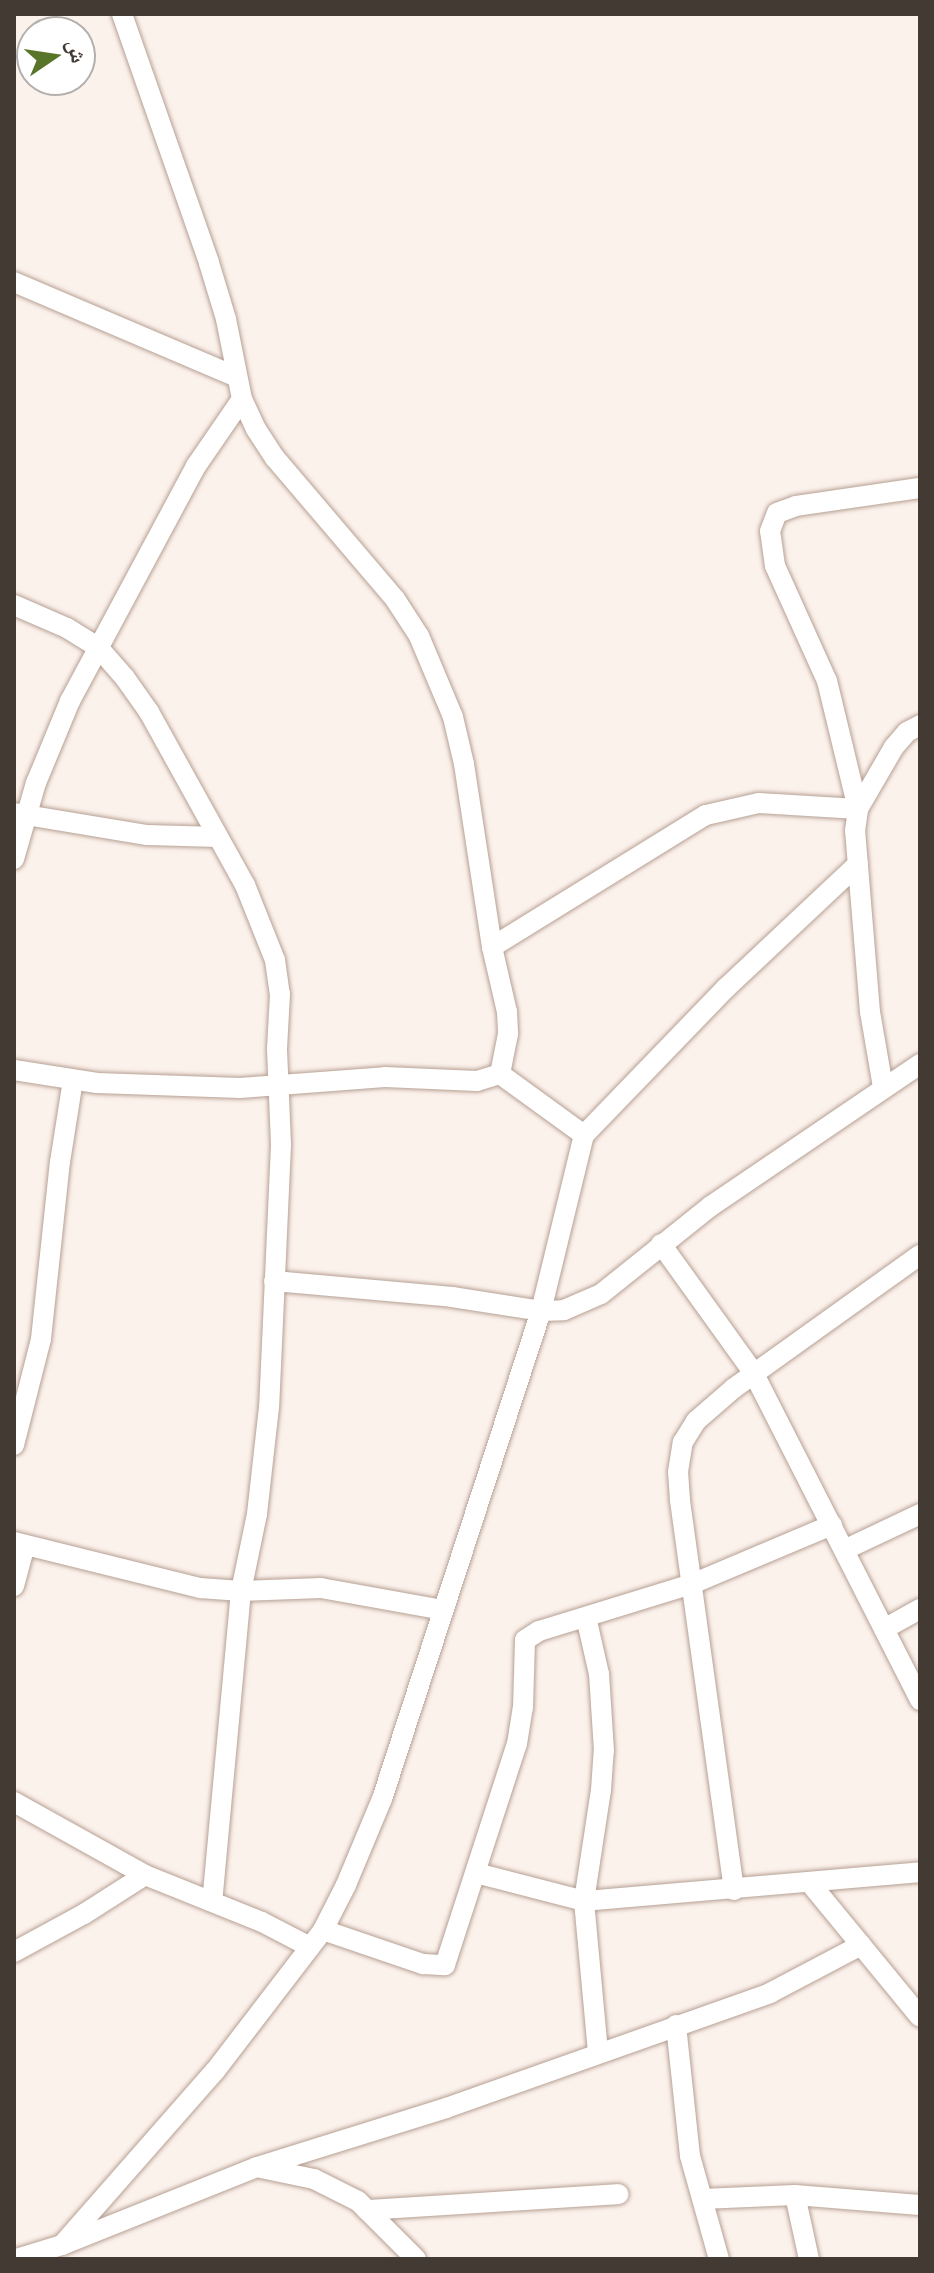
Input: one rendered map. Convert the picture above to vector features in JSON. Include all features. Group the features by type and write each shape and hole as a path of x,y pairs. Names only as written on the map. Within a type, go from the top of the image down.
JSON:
{"street":[{"path":"122,14 209,263 226,319 242,399 275,458 395,599 433,665 453,717 464,764 492,947 507,1012 508,1034 500,1074"},
{"path":"14,282 237,377"},
{"path":"14,859 21,814 98,647 196,466 242,399"},
{"path":"883,1087 870,1012 855,831 858,809 827,681 775,566 770,531 777,513 796,506 920,488"},
{"path":"14,605 67,628 98,647 149,712 262,921 275,960 280,994 277,1085 281,1145 265,1457 241,1591 212,1901"},
{"path":"858,809 894,747 907,732 920,725"},
{"path":"492,947 706,815 759,803 858,809"},
{"path":"21,814 147,835 218,837"},
{"path":"62,2245 215,2071 323,1930 346,1885 382,1799 541,1311 584,1135 726,988 858,864"},
{"path":"274,1281 452,1297 541,1311 564,1310 601,1294 661,1244 920,1064"},
{"path":"14,1070 73,1080 154,1086 277,1085 385,1077 477,1081 500,1074"},
{"path":"500,1074 584,1135"},
{"path":"14,1445 41,1339 60,1162 73,1080"},
{"path":"661,1244 753,1372 920,1700"},
{"path":"734,1890 680,1500 680,1454 696,1421 753,1372 920,1255"},
{"path":"844,1550 920,1514"},
{"path":"323,1930 364,1946 443,1966 448,1961 521,1726 525,1640 539,1631 692,1584 832,1525"},
{"path":"14,1586 20,1544 162,1581 241,1591 321,1588 443,1610"},
{"path":"884,1629 920,1609"},
{"path":"586,1617 599,1674 604,1751 584,1901 598,2052"},
{"path":"14,1802 145,1875 212,1901 310,1947"},
{"path":"476,1873 584,1901 920,1872"},
{"path":"14,1952 84,1914 145,1875"},
{"path":"810,1883 920,2016"},
{"path":"16,2259 62,2245 257,2167 446,2108 770,1993 861,1945"},
{"path":"676,2025 681,2098 702,2199 719,2259"},
{"path":"257,2167 314,2179 358,2201 416,2259"},
{"path":"367,2210 618,2194"},
{"path":"702,2199 795,2195 920,2205"},
{"path":"795,2195 809,2259"}]}
